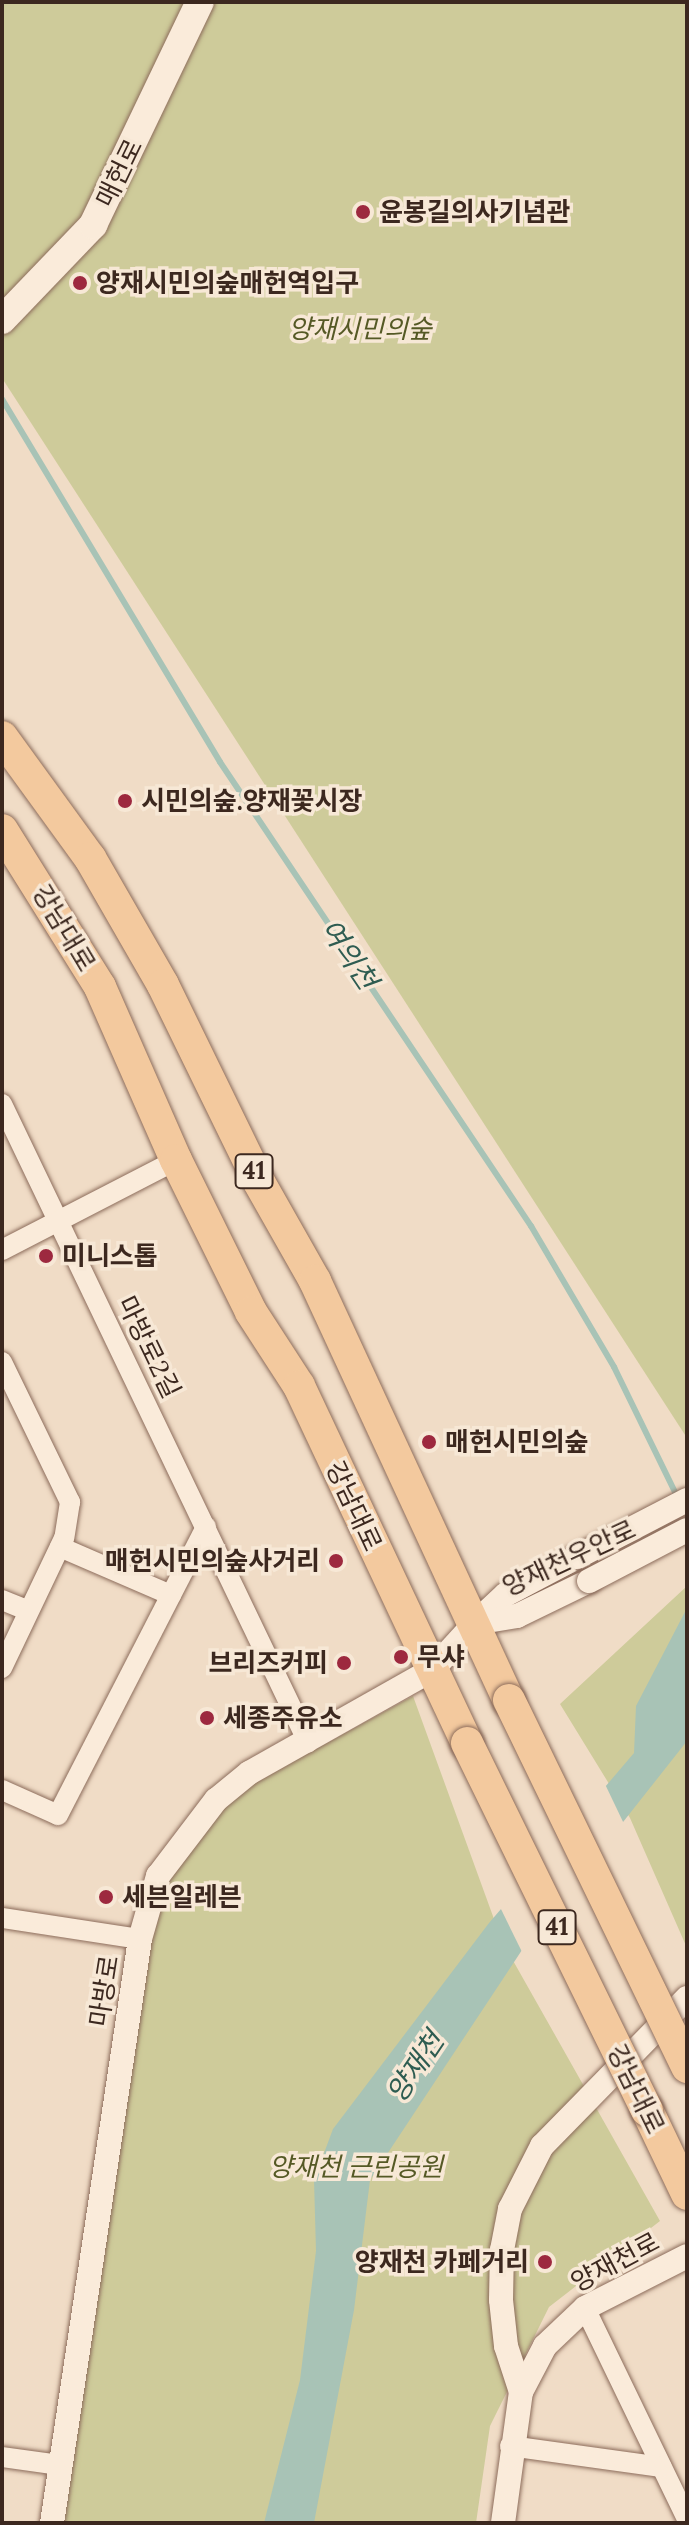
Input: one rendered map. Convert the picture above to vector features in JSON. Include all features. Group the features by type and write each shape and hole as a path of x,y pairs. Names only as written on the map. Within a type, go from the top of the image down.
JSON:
{"main road":[{"name":"매헌로","path":"2,319 93,225 200,2"},
{"name":"41","path":"2,737 90,858 163,985 259,1182 315,1281 509,1700 687,2067"},
{"name":"강남대로","path":"2,831 100,987 176,1160 251,1312 299,1386 467,1743 687,2194"}],"street":[{"name":"마방로2길","path":"2,1104 308,1742"},
{"path":"2,1250 176,1160"},
{"path":"2,1362 70,1502 60,1547 27,1610 2,1668"},
{"name":"양재천우안로","path":"475,1623 505,1595 687,1500"},
{"path":"2,1790 58,1815 206,1527"},
{"name":"양재천우안로","path":"475,1623 517,1616 687,1530"},
{"path":"60,1547 171,1595"},
{"path":"2,1600 27,1610"},
{"name":"마방로","path":"52,2523 140,1939 158,1876 216,1800 249,1773 432,1670 475,1623"},
{"path":"2,1918 140,1939"},
{"path":"521,2392 502,2317 502,2250 510,2209 542,2146 687,1998"},
{"name":"양재천로","path":"503,2523 510,2446 521,2392 545,2346 585,2308 687,2256"},
{"path":"585,2308 687,2519"},
{"path":"502,2317 513,2340 545,2346"},
{"path":"510,2446 662,2467"},
{"path":"2,2457 60,2465"}],"green space":[{"name":"양재시민의숲","path":"2,2 687,2 687,1438 2,378"},
{"path":"687,1586 687,1948 630,1818 560,1704"},
{"name":"양재천 근린공원","path":"413,1696 502,1941 660,2221 549,2307 490,2426 476,2523 60,2523 150,1938 165,1882 216,1816 250,1785"}],"water":[{"name":"양재천","path":"687,1608 687,1741 522,1950 370,2180 354,2310 314,2523 264,2523 300,2380 316,2251 314,2180 333,2129 489,1923 634,1753 636,1706"}],"pier":[{"path":"604,1782 625,1826 523,1954 499,1905"}],"waterway":[{"name":"여의천","path":"2,399 220,762 531,1226 614,1367 678,1498"}],"place":[{"name":"윤봉길의사기념관","path":"363,212"},
{"name":"양재시민의숲매헌역입구","path":"80,283"},
{"name":"시민의숲.양재꽃시장","path":"125,801"},
{"name":"미니스톱","path":"46,1256"},
{"name":"매헌시민의숲","path":"429,1442"},
{"name":"매헌시민의숲사거리","path":"336,1561"},
{"name":"무샤","path":"401,1657"},
{"name":"브리즈커피","path":"344,1663"},
{"name":"세종주유소","path":"207,1718"},
{"name":"세븐일레븐","path":"106,1897"},
{"name":"양재천 카페거리","path":"545,2262"}]}
